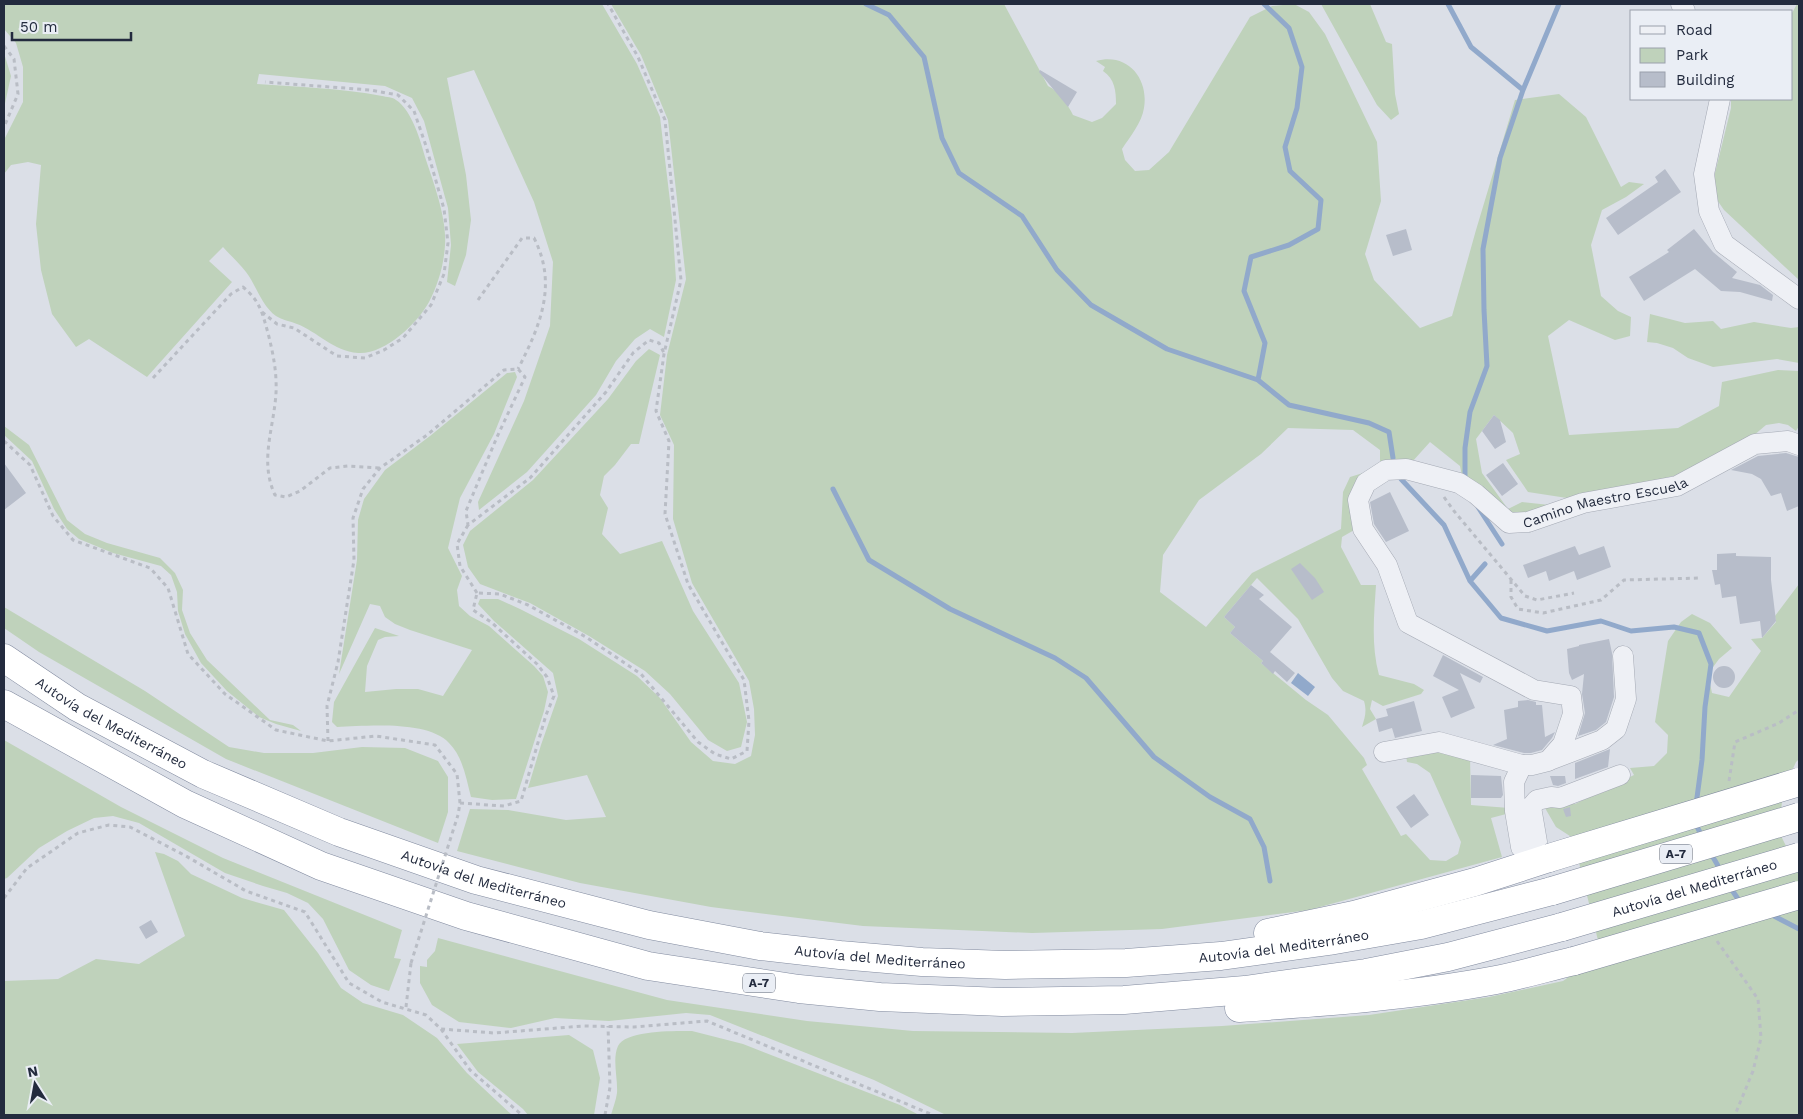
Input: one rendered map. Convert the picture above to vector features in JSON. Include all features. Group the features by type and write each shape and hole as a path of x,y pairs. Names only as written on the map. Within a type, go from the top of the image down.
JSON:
{"highway":[{"name":"Autovía del Mediterráneo","path":"4,658 77,707 203,774 339,832 476,880 649,925 760,946 840,956 922,962 1005,965 1126,963 1221,956 1339,940 1421,925 1552,891 1799,817"},
{"name":"Autovía del Mediterráneo","path":"4,704 60,737 185,804 320,866 466,916 648,966 799,989 880,997 983,1002 1124,1000 1245,990 1366,973 1448,957 1562,927 1799,856"},
{"path":"1126,963 1192,941 1261,934 1354,915 1475,882 1799,782"},
{"path":"1067,1001 1122,1016 1326,1002 1419,993 1498,980 1574,961 1799,894"}],"street":[{"path":"1720,100 1704,174 1709,211 1724,244 1799,299"},
{"name":"Camino Maestro Escuela","path":"1548,761 1563,744 1573,714 1571,696 1534,690 1408,623 1387,565 1363,529 1358,500 1366,483 1386,470 1406,470 1459,483 1476,494 1509,523 1528,522 1583,503 1677,486 1755,444 1788,441 1799,445"},
{"path":"1384,752 1438,742 1522,765 1532,766 1602,740 1616,729 1626,699 1623,656"},
{"path":"1522,765 1514,782 1515,811 1521,848 1533,849 1537,842 1531,807 1537,800 1551,797 1560,798 1620,775"}],"path":[{"path":"477,593 500,594 528,605 586,637 641,674 698,742 715,754 731,759 746,751 749,721 744,680 688,584 665,514 669,441 656,411 664,354 681,280 665,120 638,57 608,4"},
{"path":"4,46 14,59 18,94 4,127"},
{"path":"262,312 277,324 294,328 337,356 365,358 384,350 403,338 430,305 444,274 448,244 444,209 423,137 414,112 398,95 370,90 265,82"},
{"path":"478,300 522,238 534,238 540,251 545,283 543,312 534,337 518,369"},
{"path":"152,378 231,294 243,286 253,295 262,312 275,361 276,393 266,462 269,482 275,495 286,496 300,491 330,468 348,466 380,468"},
{"path":"460,803 504,806 522,801 546,715 554,696 547,677 537,664 491,622 473,610 477,593 460,566 456,544 468,525 530,478 606,392 633,353 649,340 659,343 664,354"},
{"path":"468,525 466,511 525,377 518,369"},
{"path":"328,741 327,706 338,662 354,560 353,518 363,489 380,468 428,435 504,370 518,369"},
{"path":"4,441 30,465 53,516 73,540 150,568 168,588 188,654 225,694 276,730 328,741 376,736 435,745 458,774 460,803 458,815 410,963 406,1008"},
{"path":"1429,476 1454,511 1525,596 1538,600 1574,593"},
{"path":"1511,580 1511,597 1518,609 1543,613 1601,600 1624,580 1701,578"},
{"path":"4,898 27,868 78,833 109,825 130,828 186,856 246,891 305,912 349,983 382,1002 426,1015 441,1029 470,1070 520,1114"},
{"path":"441,1029 494,1033 583,1026 634,1027 707,1021 933,1115"},
{"path":"605,1115 610,1087 608,1026"}],"green space":[{"path":"4,4 602,4 637,64 660,117 672,218 676,280 664,337 650,329 635,339 616,361 596,395 527,472 479,510 478,502 524,401 550,326 553,262 534,202 474,70 447,78 466,175 471,220 466,255 455,286 447,282 451,245 448,208 424,121 412,98 385,86 259,74 257,84 335,89 395,99 407,111 411,119 419,136 439,202 444,224 444,252 435,289 424,311 389,344 368,352 349,352 333,345 305,327 278,317 267,307 250,277 223,247 209,261 232,282 147,377 89,339 76,347 52,314 41,270 36,224 41,165 28,162 11,165 4,174 4,140 23,102 23,67 16,43 4,29"},
{"path":"611,4 1004,4 1048,86 1066,103 1073,115 1092,122 1102,118 1116,104 1115,90 1112,82 1103,71 1105,67 1096,61 1117,60 1134,70 1143,87 1145,97 1144,108 1138,124 1122,149 1125,160 1135,171 1149,170 1169,152 1250,17 1272,6 1294,4 1309,12 1325,34 1377,142 1381,201 1365,254 1374,280 1420,328 1452,316 1515,100 1559,94 1586,117 1621,187 1629,182 1644,184 1626,197 1602,210 1591,245 1601,296 1618,311 1631,317 1630,336 1615,340 1569,320 1548,336 1569,435 1678,428 1719,406 1722,382 1778,370 1799,371 1799,426 1796,431 1788,425 1779,423 1766,425 1753,436 1677,475 1580,500 1528,492 1506,460 1520,454 1513,433 1494,415 1476,439 1482,473 1508,509 1522,502 1559,506 1508,517 1462,476 1460,466 1430,442 1412,462 1380,464 1380,450 1353,430 1288,428 1261,454 1199,500 1163,555 1160,592 1206,627 1252,573 1341,529 1343,492 1350,477 1363,473 1356,529 1342,537 1341,547 1361,585 1376,585 1374,642 1379,675 1414,684 1424,690 1421,694 1383,706 1372,700 1370,709 1376,719 1362,727 1365,714 1364,701 1343,691 1332,678 1298,619 1257,578 1224,617 1235,627 1230,633 1263,661 1261,663 1306,700 1328,715 1364,758 1367,765 1362,769 1401,836 1406,834 1430,860 1446,861 1458,854 1461,842 1430,773 1417,764 1407,762 1406,754 1437,751 1470,756 1471,805 1509,808 1510,813 1491,818 1502,857 1309,910 1162,929 1032,933 863,926 711,907 580,883 457,851 470,809 508,810 566,820 606,817 587,775 528,788 558,696 553,673 494,621 478,604 480,599 498,599 520,609 579,639 637,676 660,698 691,742 713,761 735,764 751,756 755,735 754,709 749,681 692,583 673,519 674,445 660,415 667,355 686,279 668,120 641,55"},
{"path":"1321,4 1370,4 1386,42 1392,44 1395,94 1399,114 1391,120 1377,105"},
{"path":"1797,4 1799,4 1799,280 1724,210 1715,197 1715,173 1731,108 1731,100 1793,100 1793,11"},
{"path":"4,53 11,76 4,108"},
{"path":"1650,314 1685,323 1713,321 1721,329 1754,322 1791,328 1799,327 1799,363 1777,359 1713,367 1688,358 1673,348 1647,342"},
{"path":"649,349 660,355 639,444 631,444 604,476 600,495 608,508 602,534 620,554 662,541 693,611 739,683 747,722 741,747 727,751 708,740 670,694 645,671 589,636 530,603 480,584 468,567 463,545 470,531 533,480 608,399 636,361"},
{"path":"515,372 517,377 494,434 460,498 448,548 462,576 457,590 459,606 470,616 489,626 534,666 543,676 548,692 544,711 516,799 492,800 471,797 458,755 449,743 439,736 412,728 396,726 337,727 332,722 334,702 375,628 399,636 385,637 378,640 367,666 365,692 418,689 443,696 472,650 395,624 385,617 380,606 370,604 339,674 357,560 358,520 364,499 385,470 507,373"},
{"path":"4,426 29,445 67,520 85,534 107,543 160,558 175,573 183,590 182,610 190,633 207,660 270,720 293,725 301,731 259,717 227,691 201,663 185,634 178,611 177,592 171,575 161,566 113,553 79,539 67,529 54,509 32,461 4,435"},
{"path":"1799,584 1799,759 1783,791 1779,832 1793,860 1799,864 1799,1115 946,1115 874,1080 710,1015 686,1013 609,1021 555,1018 511,1028 459,1022 432,1005 420,983 420,966 427,967 427,960 435,951 438,938 667,1000 807,1021 913,1031 1072,1033 1222,1026 1369,1015 1489,997 1563,981 1570,976 1604,965 1573,838 1556,827 1545,808 1564,799 1575,804 1634,775 1630,768 1654,766 1667,753 1668,735 1655,722 1668,641 1681,622 1692,614 1710,623 1732,648 1719,659 1708,674 1712,693 1729,697 1761,651 1751,639 1762,638 1776,622 1775,616"},
{"path":"4,607 145,691 229,747 264,753 313,753 362,747 405,748 438,761 448,777 448,812 438,843 226,759 39,652 4,628"},
{"path":"4,740 121,807 223,858 402,930 394,958 401,959 389,991 371,985 349,970 323,919 308,903 287,893 225,873 139,823 113,816 94,818 67,831 39,848 4,879"},
{"path":"155,852 178,861 191,874 242,898 284,910 318,953 341,988 363,1003 403,1015 437,1038 467,1073 512,1115 4,1115 4,981 58,979 96,959 139,964 185,936"},
{"path":"692,1031 743,1044 900,1105 919,1115 611,1115 617,1093 615,1063 618,1046 623,1041 640,1034"},
{"path":"569,1035 593,1050 600,1078 594,1115 528,1115 478,1072 457,1044"}],"water":[{"path":"1298,673 1315,687 1308,696 1291,683"}],"building":[{"path":"1040,70 1077,92 1068,107 1039,72"},
{"path":"1665,169 1681,192 1618,235 1606,218 1658,182 1655,177"},
{"path":"1406,229 1412,250 1393,256 1386,235"},
{"path":"1694,229 1713,252 1737,272 1732,278 1760,285 1773,295 1772,301 1740,292 1721,291 1695,269 1644,301 1629,277 1669,252 1667,250"},
{"path":"1494,415 1500,420 1506,442 1495,449 1482,431"},
{"path":"1786,453 1799,457 1799,506 1787,511 1781,493 1771,496 1761,479 1752,474 1731,470 1758,456"},
{"path":"4,463 26,493 4,510"},
{"path":"1503,463 1518,484 1502,496 1486,475"},
{"path":"1390,492 1409,531 1386,542 1374,524 1370,502"},
{"path":"1575,546 1579,555 1604,546 1611,567 1577,580 1574,571 1549,581 1546,571 1528,578 1523,565"},
{"path":"1736,553 1736,556 1771,557 1771,580 1776,621 1762,638 1760,621 1740,624 1736,596 1722,598 1720,584 1715,585 1712,570 1717,570 1717,554"},
{"path":"1300,563 1315,578 1324,592 1312,600 1291,569"},
{"path":"1251,585 1264,595 1259,599 1292,627 1270,652 1295,673 1287,682 1275,671 1273,674 1261,663 1263,661 1230,633 1235,627 1224,617"},
{"path":"1609,639 1612,653 1614,697 1606,722 1596,730 1578,736 1585,713 1582,694 1584,674 1572,680 1569,673 1567,649"},
{"path":"1443,655 1483,677 1480,683 1460,673 1475,708 1451,718 1442,697 1459,690 1433,676"},
{"path":"1724,666 1732,669 1735,677 1732,685 1724,688 1716,685 1713,677 1716,669"},
{"path":"1528,700 1536,702 1536,705 1542,705 1545,737 1555,732 1552,738 1542,750 1531,753 1493,745 1507,739 1504,710 1518,707 1518,701"},
{"path":"1414,701 1422,731 1395,738 1392,728 1379,732 1376,719 1388,716 1386,709"},
{"path":"1610,749 1608,767 1575,779 1575,763"},
{"path":"1471,775 1501,776 1503,795 1501,798 1471,798"},
{"path":"1550,776 1565,776 1566,783 1558,786 1553,785"},
{"path":"1414,794 1429,815 1411,828 1396,807"},
{"path":"1570,807 1571,816 1566,817 1563,809"},
{"path":"151,920 158,932 146,939 139,927"}],"waterway":[{"path":"866,4 889,15 924,57 942,138 959,173 1022,216 1057,270 1091,305 1167,349 1258,380 1289,405 1369,423 1389,432 1393,458"},
{"path":"1258,380 1265,343 1244,291 1251,257 1289,245 1318,229 1321,200 1290,171 1285,147 1297,108 1302,67 1289,28 1264,4"},
{"path":"1448,4 1471,47 1523,90"},
{"path":"1465,480 1465,448 1470,412 1487,366 1483,249 1500,158 1523,90 1559,4"},
{"path":"1401,479 1444,525 1470,581 1501,618 1547,631 1601,621 1631,631 1674,627 1699,633 1711,664 1696,805"},
{"path":"833,489 869,560 950,609 1055,658 1086,678 1154,757 1210,797 1250,819 1264,847 1270,881"},
{"path":"1478,507 1502,544"},
{"path":"1470,581 1485,564"},
{"path":"1694,821 1703,838"},
{"path":"1710,852 1721,871"},
{"path":"1730,887 1738,899 1742,901"},
{"path":"1770,914 1799,929"}]}
